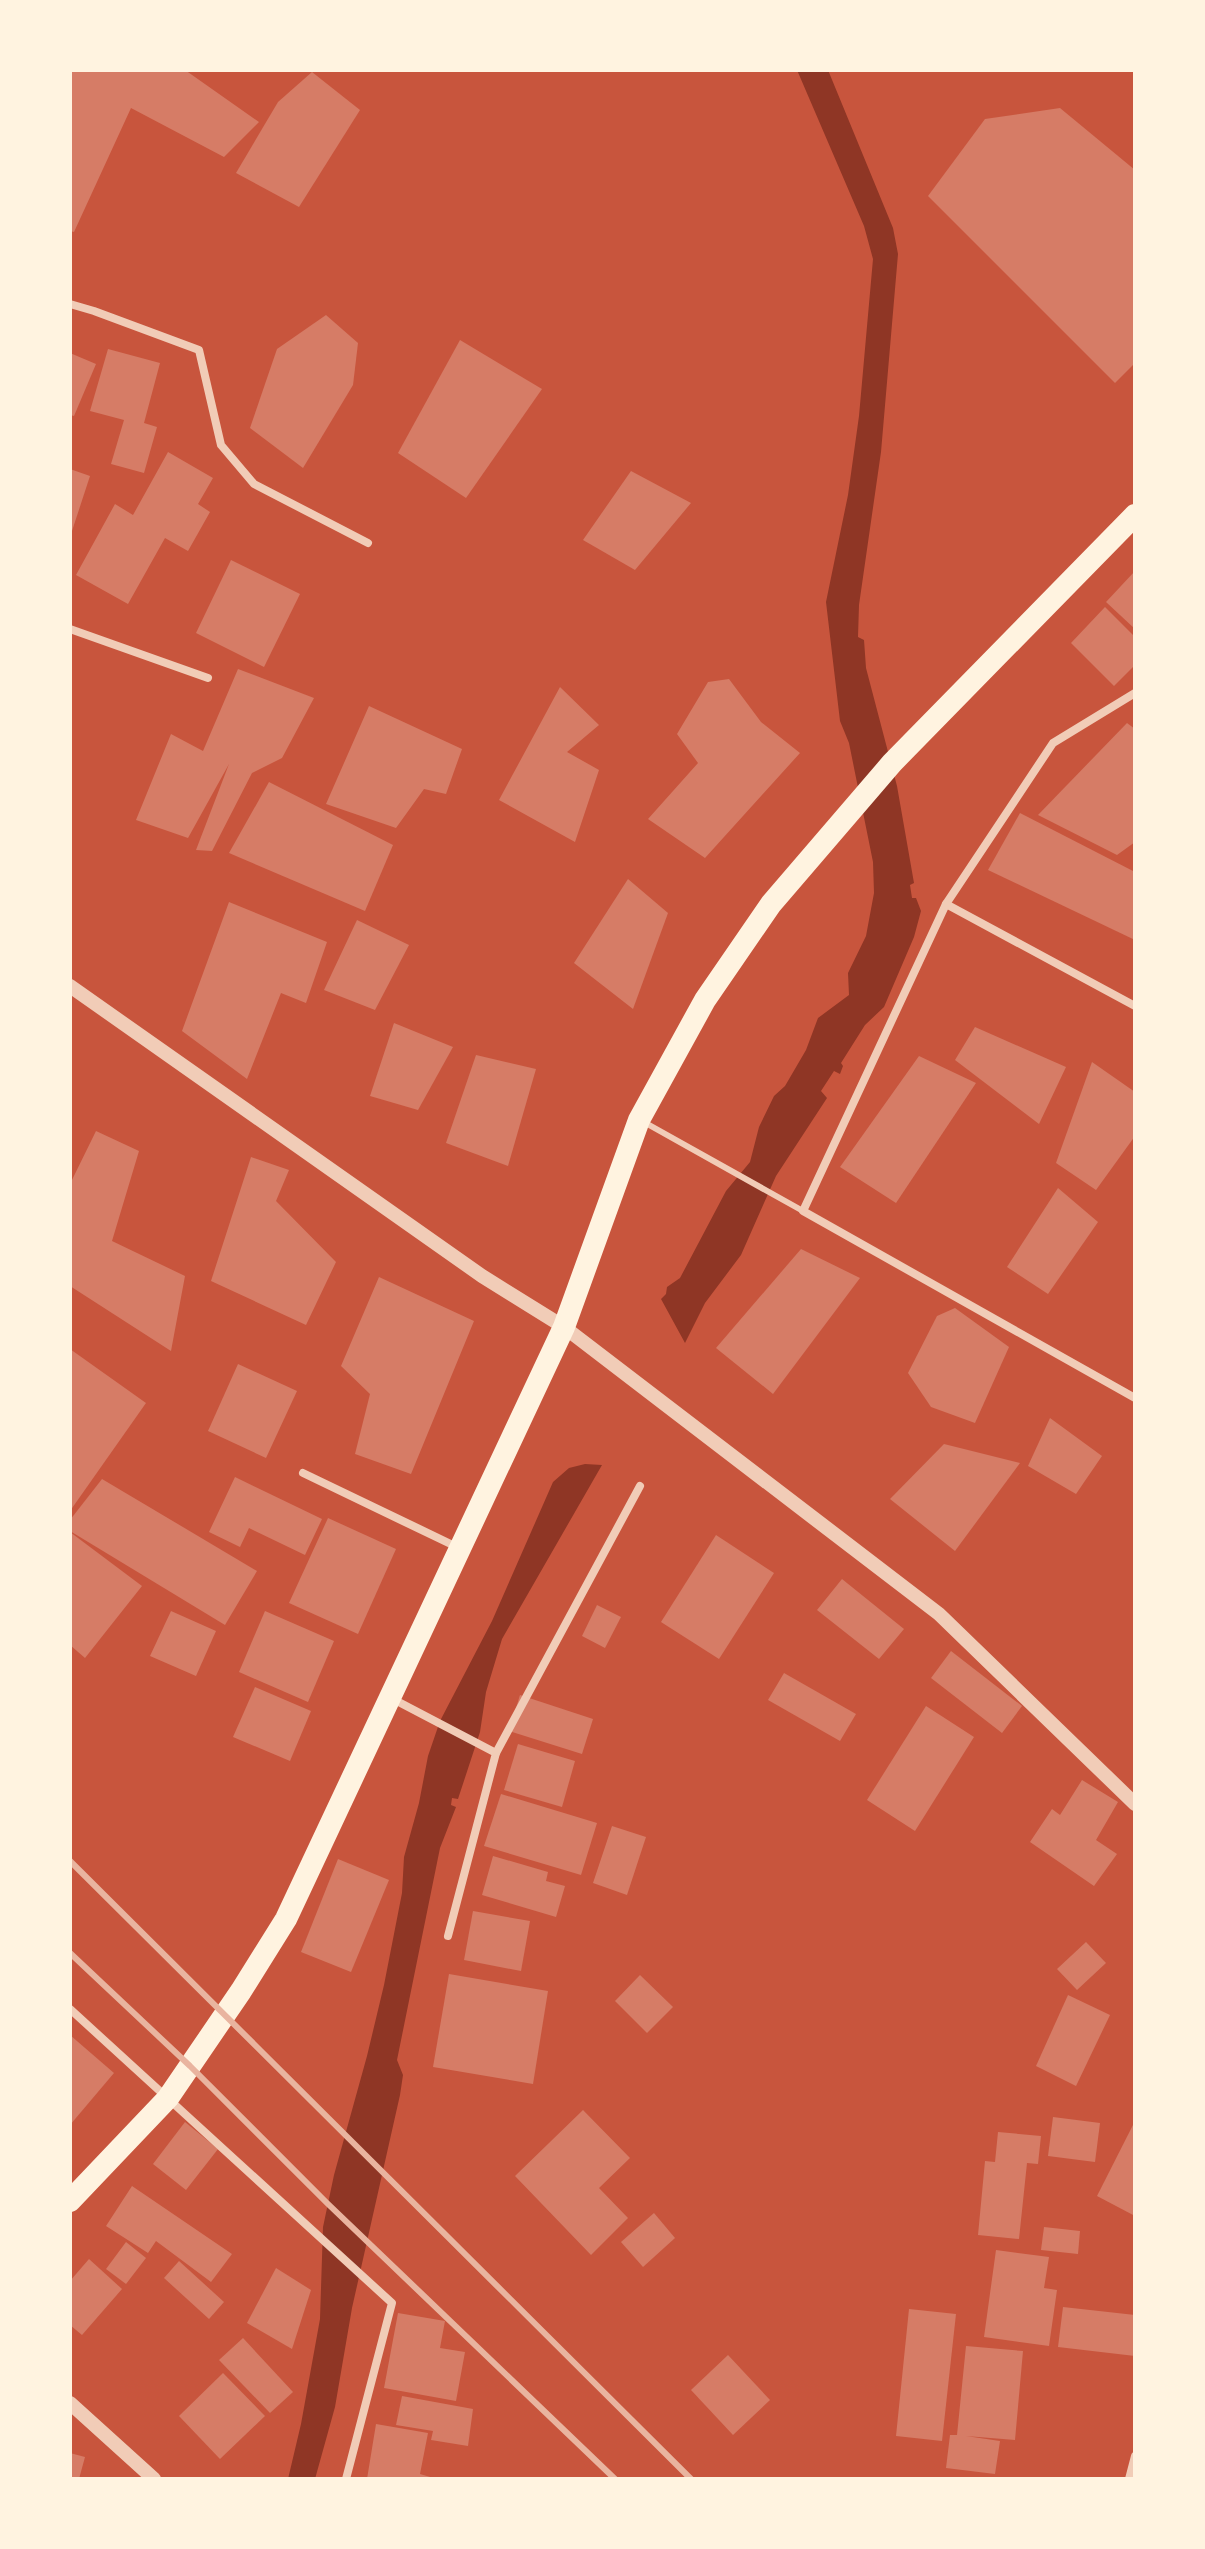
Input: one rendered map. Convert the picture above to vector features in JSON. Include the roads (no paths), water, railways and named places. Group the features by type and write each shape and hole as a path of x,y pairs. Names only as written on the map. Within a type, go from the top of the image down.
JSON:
{"highway":[{"path":"70,2201 168,2098 286,1919 564,1327 639,1120 705,1000 771,904 892,763 1135,515"}],"street":[{"path":"70,304 199,350 221,445 254,484 368,543"},
{"path":"70,629 208,678"},
{"path":"1135,693 1053,743 946,904 803,1211 1135,1398"},
{"path":"946,904 1135,1006"},
{"path":"70,986 482,1276 564,1327 939,1614 1135,1804"},
{"path":"303,1473 460,1549"},
{"path":"448,1936 496,1753 640,1486"},
{"path":"390,1698 496,1753"},
{"path":"70,2009 392,2303 346,2479"},
{"path":"70,2403 154,2479"},
{"path":"1129,2479 1135,2456"}],"lane":[{"path":"639,1120 803,1211"}],"railway":[{"path":"70,1861 691,2479"},
{"path":"70,1953 615,2479"}]}
